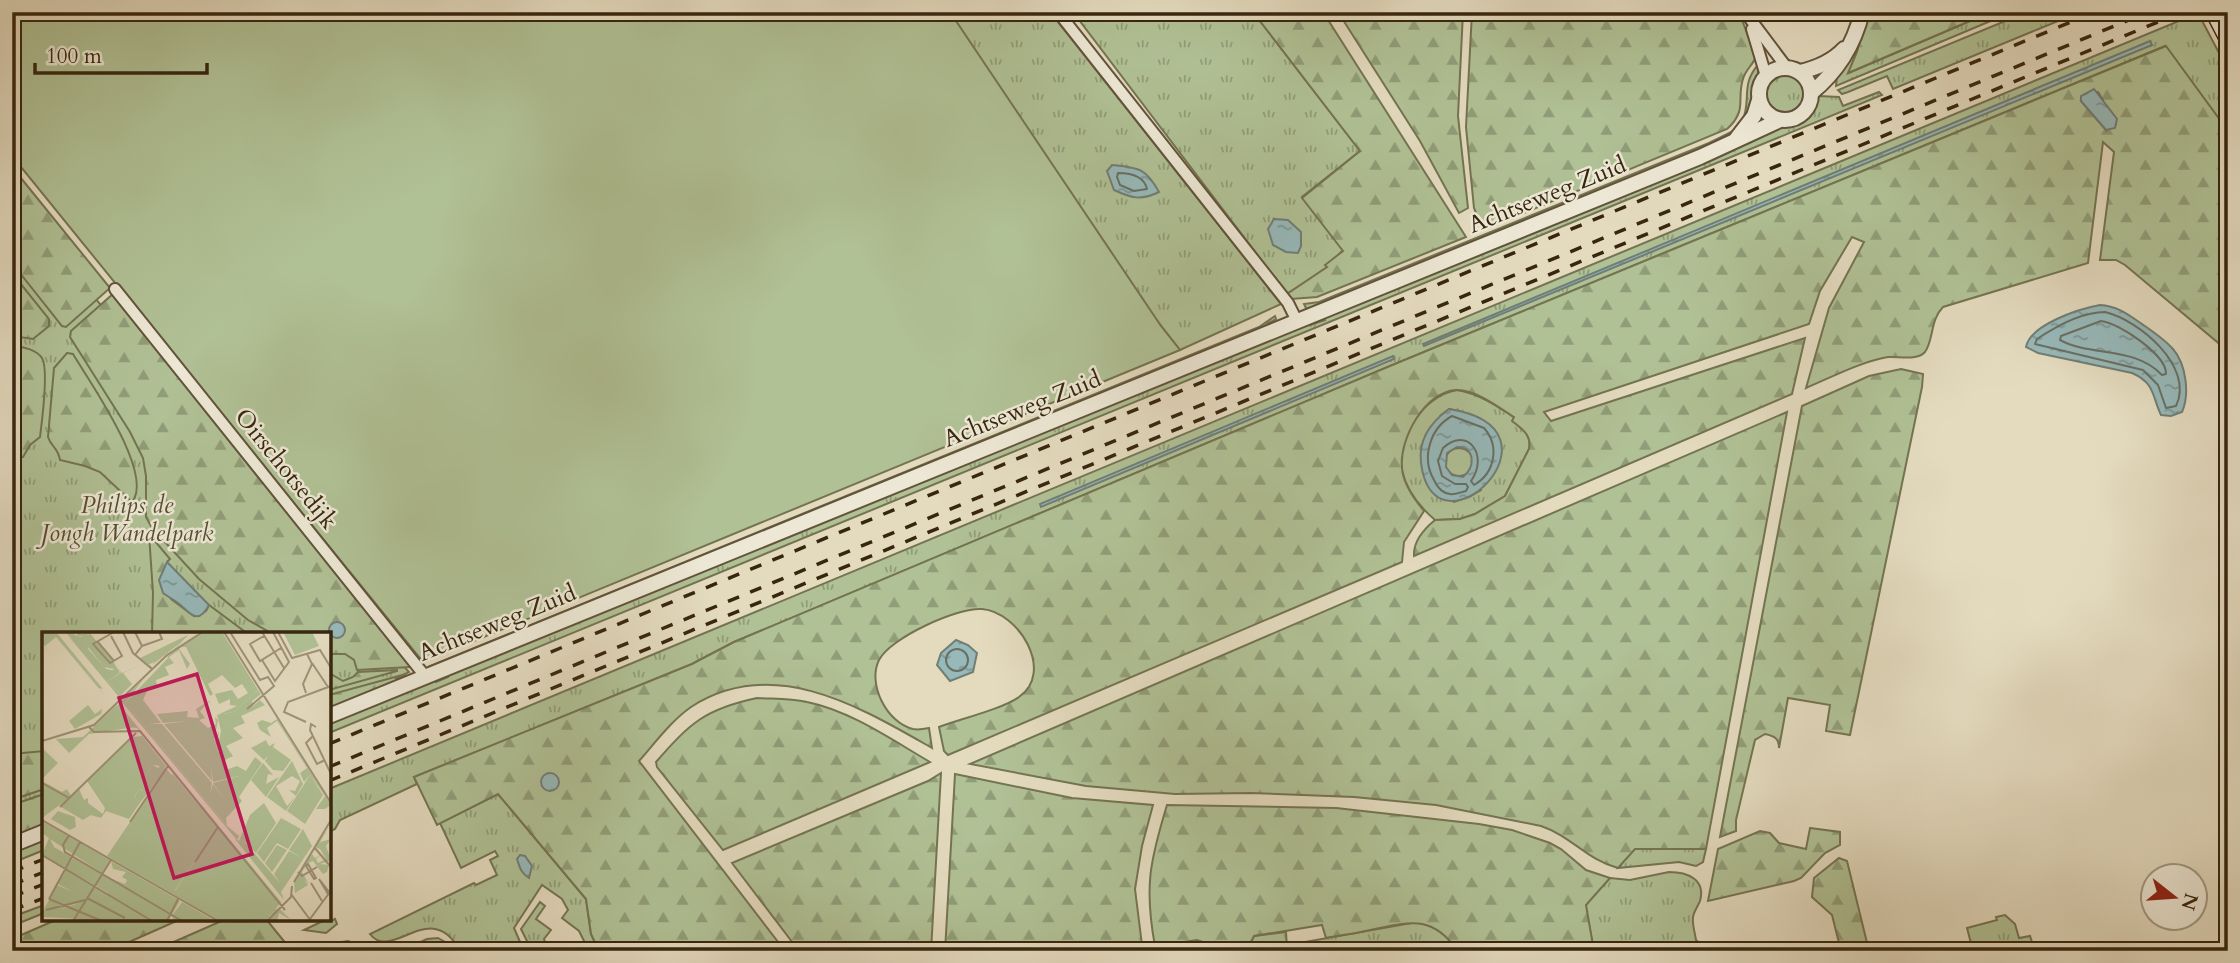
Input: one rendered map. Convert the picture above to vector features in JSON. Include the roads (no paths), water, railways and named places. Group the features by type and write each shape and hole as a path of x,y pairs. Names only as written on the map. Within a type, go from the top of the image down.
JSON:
{"main road":[{"path":"2214,12 2228,39"}],"street":[{"path":"1058,12 1288,303 1297,321"},
{"path":"1852,42 1838,56 1819,67 1775,69 1766,76 1761,83 1759,100 1767,113 1780,120 1788,120 1802,114 1807,108 1811,93 1837,69 1852,42 1862,12"},
{"path":"1748,17 1793,70 1806,78 1811,93"},
{"path":"1748,17 1766,76"},
{"name":"Achtseweg Zuid","path":"1732,143 1754,116 1759,100"},
{"name":"Achtseweg Zuid","path":"331,715 1732,143 1780,120"},
{"name":"Oirschotsedijk","path":"115,289 425,676"},
{"path":"12,845 42,833"}],"water":[{"path":"2150,41 2152,45 1424,346 1423,344"},
{"path":"2094,89 2117,119 2115,128 2106,130 2081,101 2081,96"},
{"path":"1112,165 1140,170 1159,192 1147,197 1136,197 1114,190 1107,171"},
{"path":"1274,219 1288,220 1301,232 1298,253 1286,252 1273,245 1268,229"},
{"path":"2100,305 2125,313 2173,349 2181,363 2185,379 2186,397 2182,412 2171,416 2161,415 2149,386 2132,373 2038,353 2026,347 2029,339 2045,325 2068,314"},
{"path":"1393,356 1394,359 1041,507 1040,504"},
{"path":"1449,409 1485,421 1500,440 1500,462 1488,482 1469,496 1449,501 1431,491 1421,463 1427,432","holes":["1457,447 1463,448 1472,459 1470,468 1463,477 1452,475 1446,467 1447,453"]},
{"path":"167,562 209,605 205,612 193,615 163,593 159,580"},
{"path":"334,622 340,622 345,627 345,633 340,638 334,638 329,632 329,627"},
{"path":"956,640 977,653 973,672 950,681 937,665 941,653"},
{"path":"550,773 556,776 559,782 556,788 550,791 544,788 541,782 544,776"},
{"path":"520,855 525,856 532,866 529,878 520,868 517,859"}],"railway":[{"path":"331,743 2095,12"},
{"path":"331,766 2148,12"},
{"path":"331,780 2182,12"},
{"path":"12,872 42,860"},
{"path":"12,885 42,873"},
{"path":"12,897 42,885"},
{"path":"12,910 42,899"}],"park label":[{"name":"Philips de Jongh Wandelpark","path":"127,519"}]}
